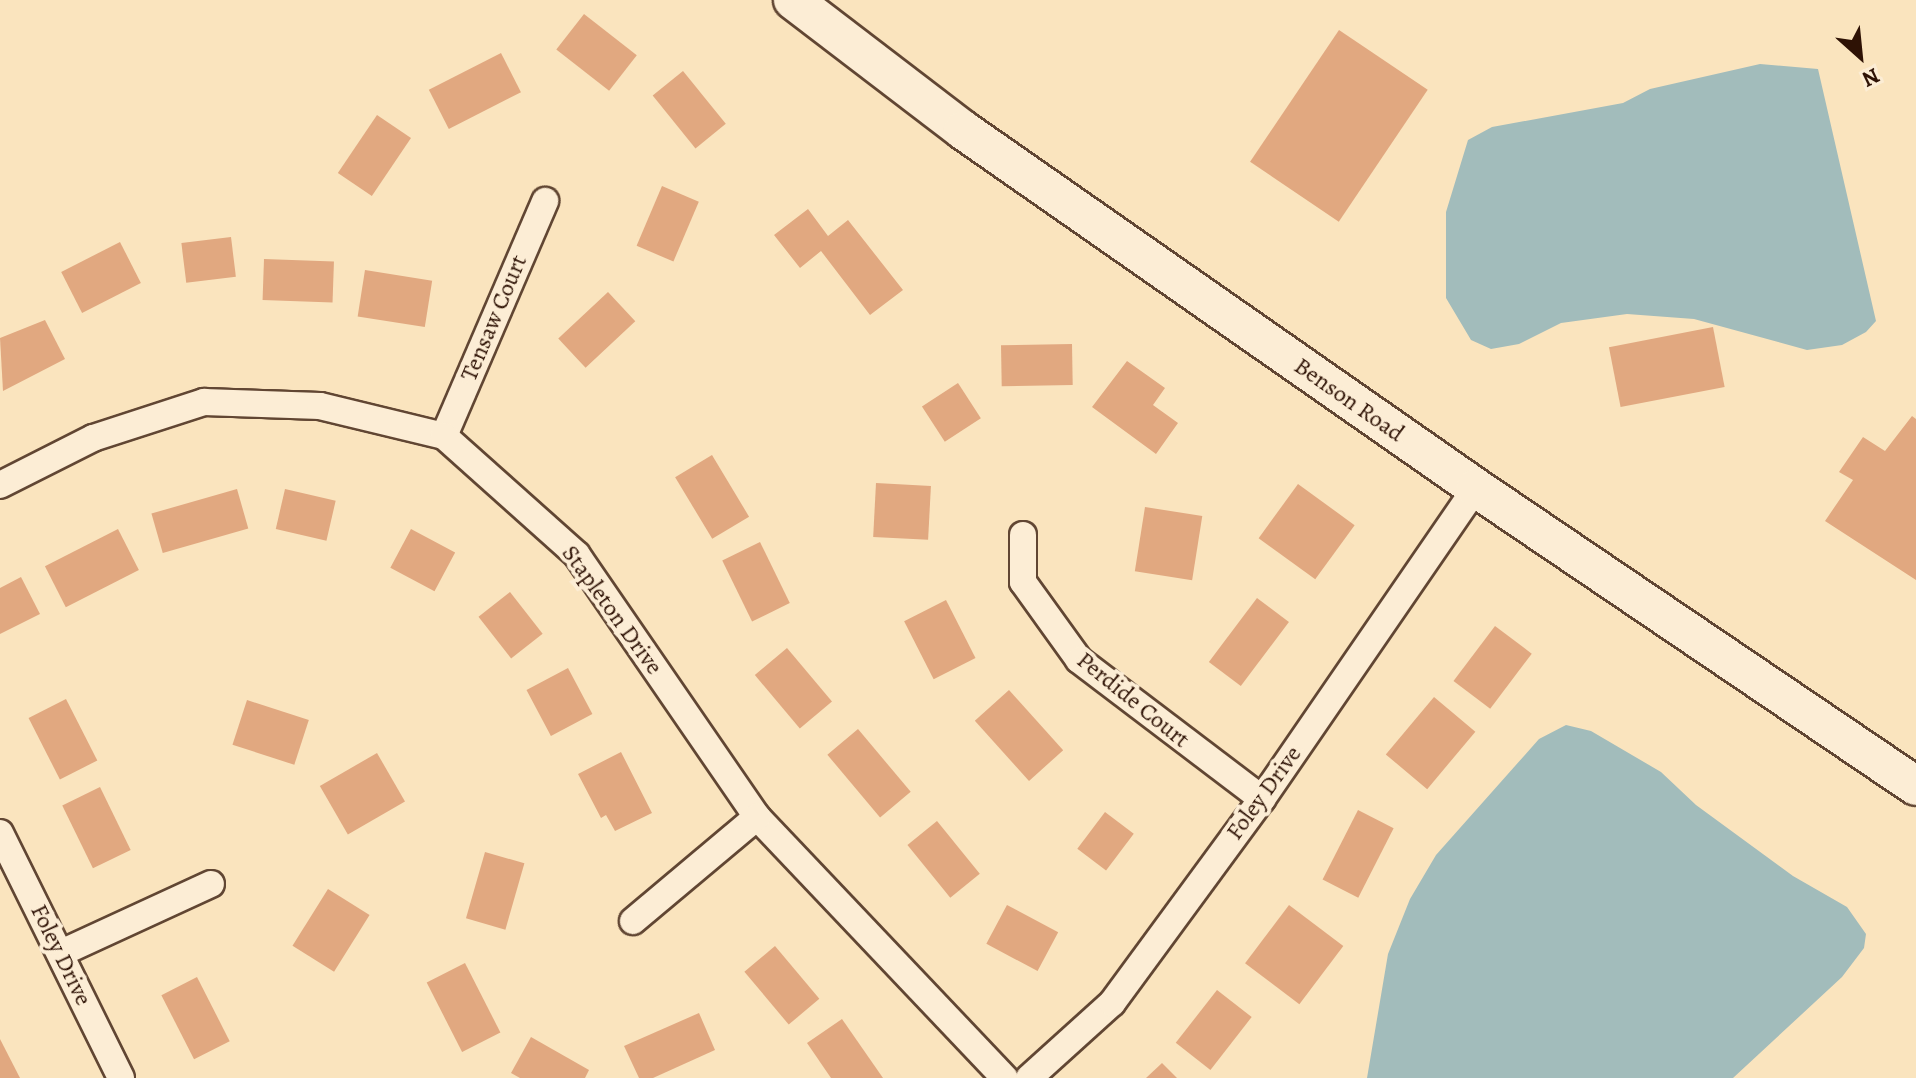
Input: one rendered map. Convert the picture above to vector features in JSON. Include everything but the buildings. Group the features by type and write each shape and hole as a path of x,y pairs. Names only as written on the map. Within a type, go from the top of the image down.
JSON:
{"main road":[{"name":"Benson Road","path":"793,0 963,130 1476,488 1916,786"}],"street":[{"name":"Tensaw Court","path":"444,436 545,201"},
{"name":"Stapleton Drive","path":"0,485 93,438 204,402 320,406 444,436 577,555 757,817 1005,1078"},
{"name":"Foley Drive","path":"1029,1078 1112,1003 1262,799 1476,488"},
{"name":"Perdide Court","path":"1023,535 1023,582 1079,660 1262,799"},
{"path":"633,921 757,817"},
{"name":"Foley Drive","path":"0,833 121,1078"},
{"path":"61,953 211,884"}],"water":[{"path":"1760,64 1818,69 1876,321 1866,332 1842,345 1807,350 1694,319 1627,314 1561,323 1519,344 1491,349 1471,340 1446,298 1446,212 1468,140 1492,127 1623,103 1650,89"},
{"path":"1566,725 1591,731 1661,772 1696,805 1793,876 1847,907 1866,934 1864,948 1842,977 1733,1078 1367,1078 1388,954 1410,899 1436,855 1539,739"}]}
